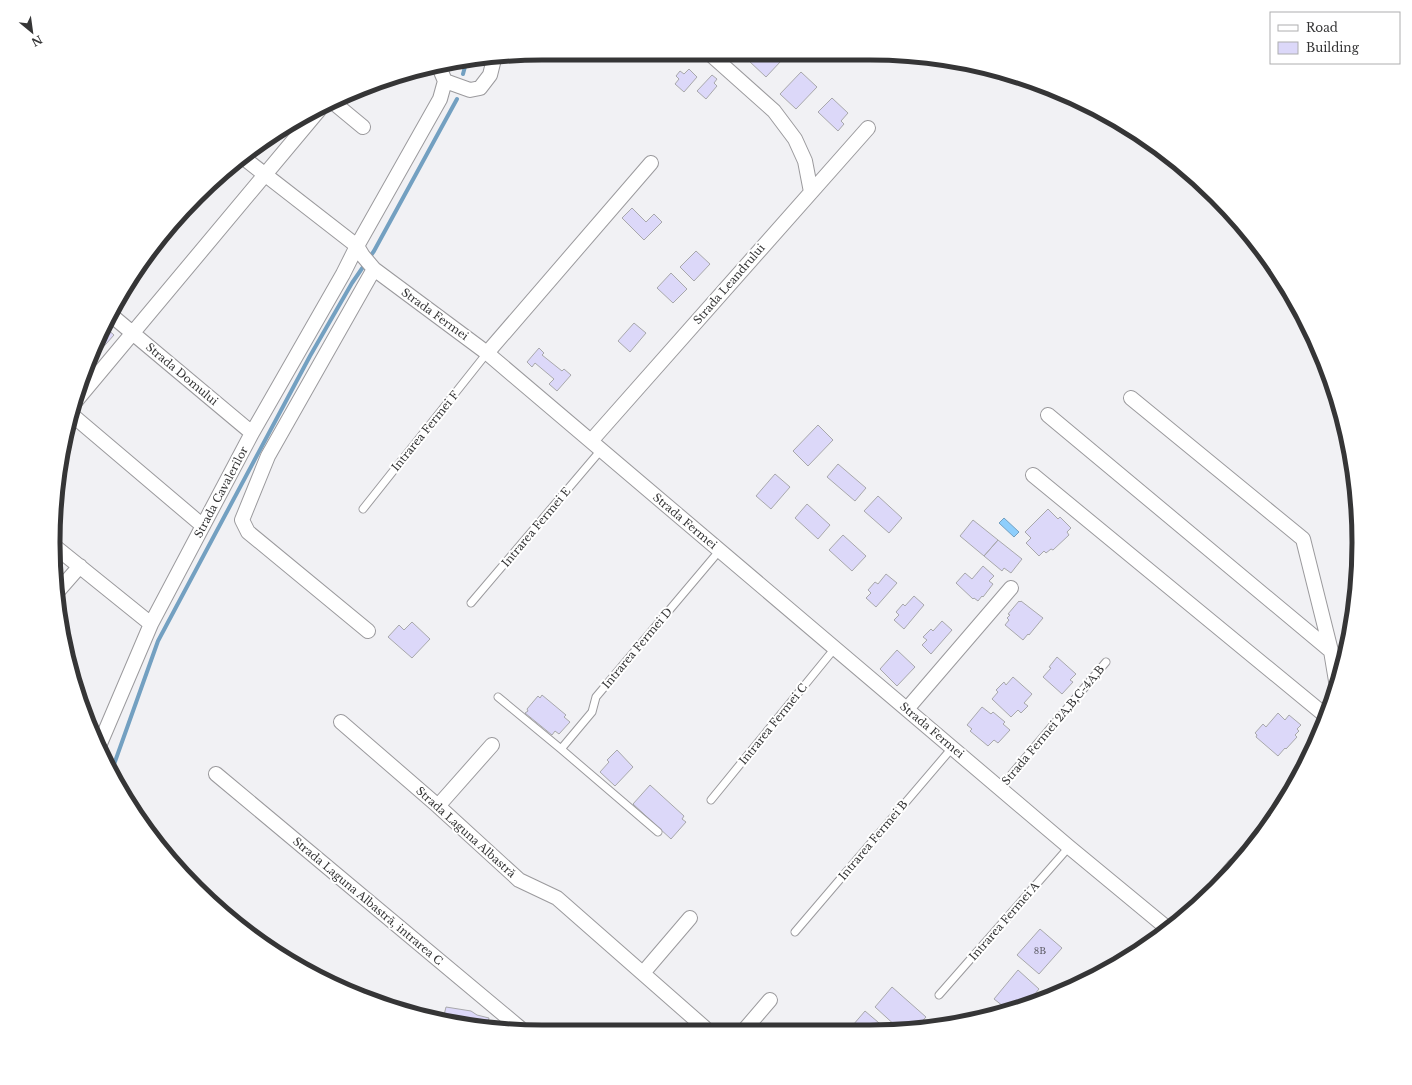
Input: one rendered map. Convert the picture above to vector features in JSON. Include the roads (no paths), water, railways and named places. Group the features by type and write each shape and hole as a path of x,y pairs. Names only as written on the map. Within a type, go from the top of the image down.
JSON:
{"street":[{"path":"716,60 774,110 795,139 805,162 810,192"},
{"path":"445,81 470,90 480,88 490,75 493,63"},
{"path":"360,251 440,99 445,81 441,71"},
{"path":"338,106 362,127"},
{"path":"85,390 313,119"},
{"name":"Strada Leandrului","path":"596,445 810,192 868,128"},
{"name":"Strada Fermei","path":"248,161 360,251 374,269 487,353 1069,847 1163,925"},
{"path":"487,353 651,163"},
{"name":"Strada Cavalerilor","path":"102,739 151,624 252,433 343,274 360,251"},
{"path":"368,631 248,532 242,520 268,456 374,269"},
{"name":"Strada Domului","path":"116,318 252,433"},
{"path":"1131,398 1303,539 1334,672"},
{"path":"1048,415 1330,651"},
{"path":"76,419 203,526"},
{"path":"1033,475 1321,712"},
{"path":"60,551 151,624"},
{"path":"62,586 80,566"},
{"path":"906,709 1011,588"},
{"name":"Strada Laguna Albastră","path":"341,722 438,806 519,880 557,898 702,1025"},
{"path":"438,806 492,745"},
{"name":"Strada Laguna Albastră, intrarea C","path":"216,774 515,1024"},
{"path":"643,973 690,918"},
{"path":"749,1025 770,1000"}],"lane":[{"name":"Intrarea Fermei F","path":"363,509 487,353"},
{"name":"Intrarea Fermei E","path":"471,604 596,445"},
{"name":"Intrarea Fermei D","path":"561,749 592,712 596,697 720,550"},
{"name":"Intrarea Fermei C","path":"711,800 835,648"},
{"name":"Strada Fermei 2A,B,C-4A,B","path":"1000,788 1106,662"},
{"path":"498,696 658,832"},
{"name":"Intrarea Fermei B","path":"795,932 952,748"},
{"name":"Intrarea Fermei A","path":"939,996 1069,847"}],"water":[{"path":"1004,518 1019,532 1014,537 999,523"}],"waterway":[{"path":"463,74 465,66"},
{"path":"114,764 158,641 310,356 352,283 374,251 457,99"}]}
